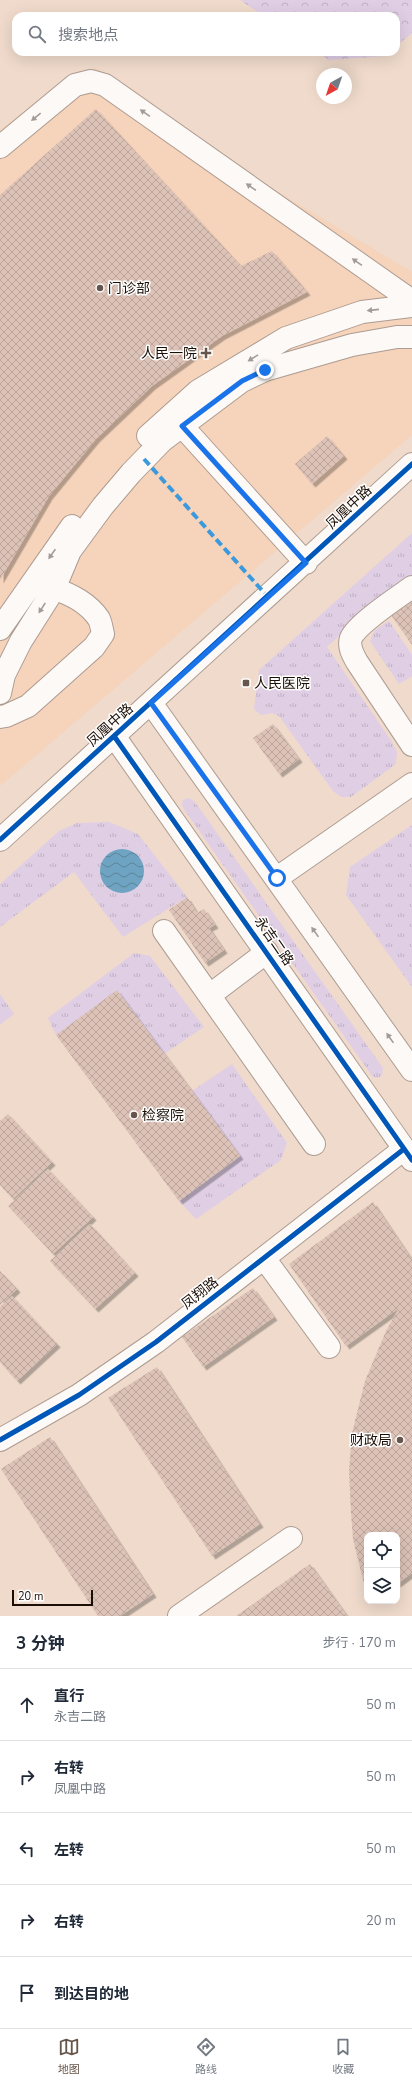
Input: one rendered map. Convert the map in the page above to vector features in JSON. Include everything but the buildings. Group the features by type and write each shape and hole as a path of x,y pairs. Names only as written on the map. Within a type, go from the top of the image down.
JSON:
{"street":[{"path":"0,147 75,85 91,81 105,85 412,301"},
{"path":"0,629 50,555 94,496 145,438 198,391 286,338 362,312 412,306"},
{"path":"0,693 4,675 21,641 54,589 70,551 131,472 162,441 242,381 265,370 352,345 397,337 412,337"},
{"path":"182,426 306,563"},
{"name":"凤凰中路","path":"0,839 306,563 412,464"},
{"path":"412,587 364,623 351,638 350,648 357,662 412,745"},
{"path":"0,717 6,716 28,706 94,647 103,634 99,619 85,604 65,592 54,589"},
{"path":"151,703 277,878 412,1070"},
{"name":"永吉二路","path":"114,736 408,1154"},
{"path":"277,878 412,784"},
{"path":"164,931 314,1144"},
{"path":"210,995 267,952"},
{"name":"凤翔路","path":"0,1440 40,1419 98,1382 156,1342 264,1258 408,1154"},
{"path":"264,1258 329,1346"},
{"path":"179,1616 291,1538"}],"shaded area":[{"name":"人民一院","path":"96,68 131,88 263,183 412,272 412,435 0,786 0,130 70,75"}],"green space":[{"path":"240,0 412,0 412,33 400,43 400,12 258,12"},
{"path":"324,56 384,56 329,60"},
{"path":"412,533 412,576 363,614 327,647 392,742 397,752 396,764 351,797 341,797 333,791 279,716 272,713 261,715 254,709 259,670"},
{"path":"389,621 412,655 412,676 399,684 370,641 375,630"},
{"path":"189,798 195,802 383,1068 382,1075 378,1078 373,1077 370,1073 185,811 182,805 183,800"},
{"path":"109,822 138,834 187,897 123,937 74,872 0,927 0,884 59,831 77,823"},
{"path":"412,825 412,987 346,895 350,867"},
{"path":"134,953 150,956 204,1027 164,1054 117,991 56,1035 48,1018"},
{"path":"0,994 14,1014 0,1025"},
{"path":"232,1064 287,1143 281,1160 196,1219 179,1201 240,1156 192,1091"}],"water":[{"path":"122,849 134,853 140,859 144,871 140,883 134,889 122,893 110,889 104,883 100,871 104,859 110,853"}],"marked path":[{"path":"144,459 268,597"}],"cycle path":[{"path":"0,840 412,464"},
{"path":"114,736 412,1160"},
{"path":"0,1440 79,1395 156,1342 404,1149"}],"place":[{"name":"门诊部","path":"100,288"},
{"name":"人民一院","path":"206,353"},
{"name":"人民医院","path":"246,683"},
{"name":"检察院","path":"134,1115"},
{"name":"财政局","path":"400,1440"}],"route":[{"path":"265,370 242,381 182,426 306,563 151,703 179,744 277,878"}]}
